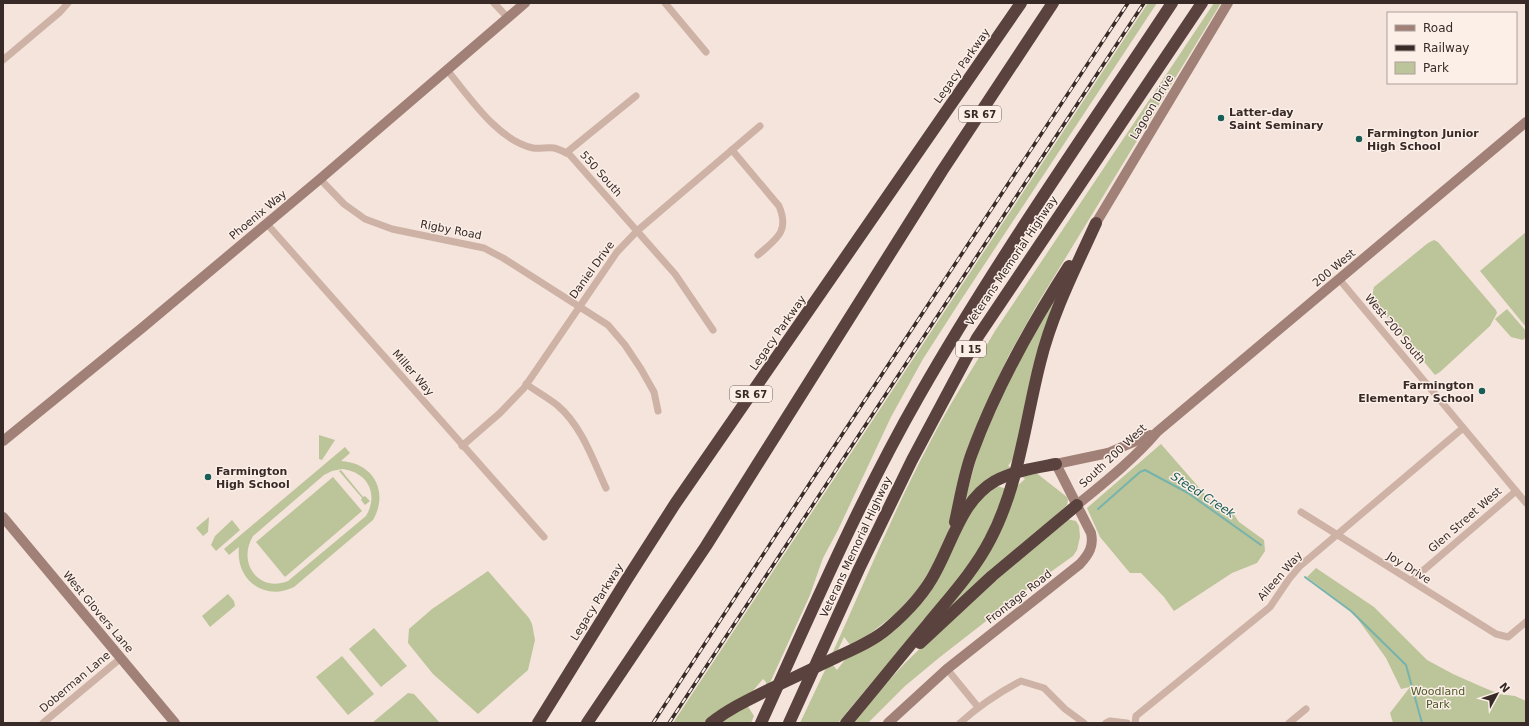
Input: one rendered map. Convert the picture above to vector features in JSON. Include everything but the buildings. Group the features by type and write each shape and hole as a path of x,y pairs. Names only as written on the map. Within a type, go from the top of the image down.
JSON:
{"highway":[{"name":"Legacy Parkway","path":"538,723 619,591 675,504 1021,3"},
{"name":"SR 67","path":"587,723 706,546 942,171 1053,3"},
{"name":"Veterans Memorial Highway","path":"761,723 879,470 918,398 971,306 1172,3"},
{"name":"Veterans Memorial Highway","path":"789,723 859,569 906,473 977,338 1202,3"},
{"path":"846,723 957,588 974,566 990,540 1010,494 1040,363 1050,327 1064,292 1096,223"},
{"path":"951,538 971,455 997,393 1044,305 1096,223"},
{"path":"711,723 754,697 861,646 886,630 918,599 936,573 961,517 981,492 994,482 1016,472 1056,464"},
{"path":"883,678 992,576 1077,504"}],"street":[{"path":"3,60 60,12 68,3"},
{"path":"494,3 508,18"},
{"name":"Phoenix Way","path":"3,441 267,224 525,3"},
{"path":"665,3 706,52"},
{"name":"Lagoon Drive","path":"1096,223 1228,3"},
{"name":"550 South","path":"447,70 486,118 505,134 518,142 533,148 554,148 566,153 590,176 675,274 714,330"},
{"path":"566,153 636,96"},
{"name":"200 West","path":"1157,432 1526,122"},
{"name":"Daniel Drive","path":"462,446 505,408 526,384 617,252 637,231 760,126"},
{"path":"732,150 779,206 784,216 784,225 780,234 758,255"},
{"name":"Rigby Road","path":"320,179 344,204 365,219 392,229 484,248 503,258 608,325 625,345 641,368 654,392 658,411"},
{"name":"Miller Way","path":"267,224 544,537"},
{"name":"West 200 South","path":"1339,279 1526,503"},
{"path":"526,384 557,406 573,422 587,446 606,488"},
{"name":"Aileen Way","path":"1135,723 1136,716 1270,607 1289,579 1300,566 1463,428"},
{"name":"South 200 West","path":"1056,464 1108,453 1157,432"},
{"name":"South 200 West","path":"1077,504 1108,479 1157,432"},
{"name":"Frontage Road","path":"888,723 947,669 1084,559 1091,550 1093,538 1090,530 1056,464"},
{"name":"Glen Street West","path":"1411,581 1516,491"},
{"name":"Joy Drive","path":"1301,512 1496,634 1508,637 1526,622"},
{"name":"West Glovers Lane","path":"3,517 175,723"},
{"name":"Doberman Lane","path":"44,723 121,658"},
{"path":"947,669 978,707"},
{"path":"960,723 978,707 1002,691 1021,681 1044,688 1065,709 1084,723"},
{"path":"1289,723 1306,709"},
{"path":"1106,723 1110,721 1127,723"}],"green space":[{"path":"1148,3 1157,3 923,359 891,417 838,530 823,558 810,595 769,685 766,686 766,682 763,679 751,693 704,723 673,723"},
{"path":"1214,3 1221,3 1038,303 1008,357 989,400 947,536 936,560 917,591 895,614 867,636 851,646 844,637 837,652 832,654 903,496 929,444 953,401 995,331"},
{"path":"1526,232 1526,327 1480,271"},
{"path":"1434,240 1438,242 1497,313 1490,326 1435,375 1377,305 1372,296 1374,287 1428,243"},
{"path":"1068,269 1015,456 1008,466 1012,468 963,507 979,449 1000,394"},
{"path":"1507,309 1526,331 1526,337 1523,340 1511,337 1495,319"},
{"path":"319,435 335,440 322,460 319,459"},
{"path":"1161,444 1209,499 1226,511 1230,509 1239,522 1264,540 1265,551 1257,563 1232,573 1174,611 1164,597 1141,573 1130,573 1100,537 1087,508"},
{"path":"345,447 350,453 341,461 353,463 370,473 379,490 378,510 373,520 294,587 283,591 272,592 254,585 247,578 242,569 239,559 239,547 229,555 224,549","holes":["342,469 359,475 369,485 371,500 370,508 366,516 288,581 277,584 268,583 253,573 249,565 248,556 249,546 253,536 324,475 332,471"]},
{"path":"341,470 363,497 365,496 370,501 365,505 361,500 362,498 339,471"},
{"path":"1035,472 1067,497 1067,505 929,629 951,601 1016,487 1025,479 1021,476"},
{"path":"333,477 362,511 285,577 256,542"},
{"path":"994,485 1007,489 982,544 959,578 838,723 800,723 827,666 832,664 837,670 847,657 884,636 965,523 975,506"},
{"path":"209,517 208,532 203,536 196,528"},
{"path":"1067,519 1076,521 1079,526 1080,537 1077,550 1073,556 1035,583 940,657 905,686 868,723 850,723 905,663 970,600"},
{"path":"232,520 240,530 216,551 211,545 215,536"},
{"name":"Woodland Park","path":"1316,568 1374,607 1427,660 1453,674 1499,694 1515,696 1526,701 1526,723 1393,723 1390,713 1410,687 1401,689 1386,658 1352,611 1307,577"},
{"path":"488,571 529,618 532,624 535,640 528,670 478,714 433,674 408,643 409,629 432,609"},
{"path":"228,594 234,601 235,606 210,627 202,616"},
{"path":"374,628 407,666 381,687 349,649"},
{"path":"342,656 374,694 348,715 316,677"},
{"path":"408,693 414,694 440,723 372,723"},
{"path":"747,705 754,716 751,723 717,723"}],"waterway":[{"name":"Steed Creek","path":"1098,509 1140,472 1145,470 1188,493 1261,545"},
{"name":"Steed Creek","path":"1305,577 1351,611 1406,665 1422,723"}],"railway":[{"path":"653,723 1128,3"},
{"path":"669,723 1144,3"}],"place":[{"name":"Latter-day Saint Seminary","path":"1221,118"},
{"name":"Farmington Junior High School","path":"1359,139"},
{"name":"Farmington Elementary School","path":"1482,391"},
{"name":"Farmington High School","path":"208,477"}]}
